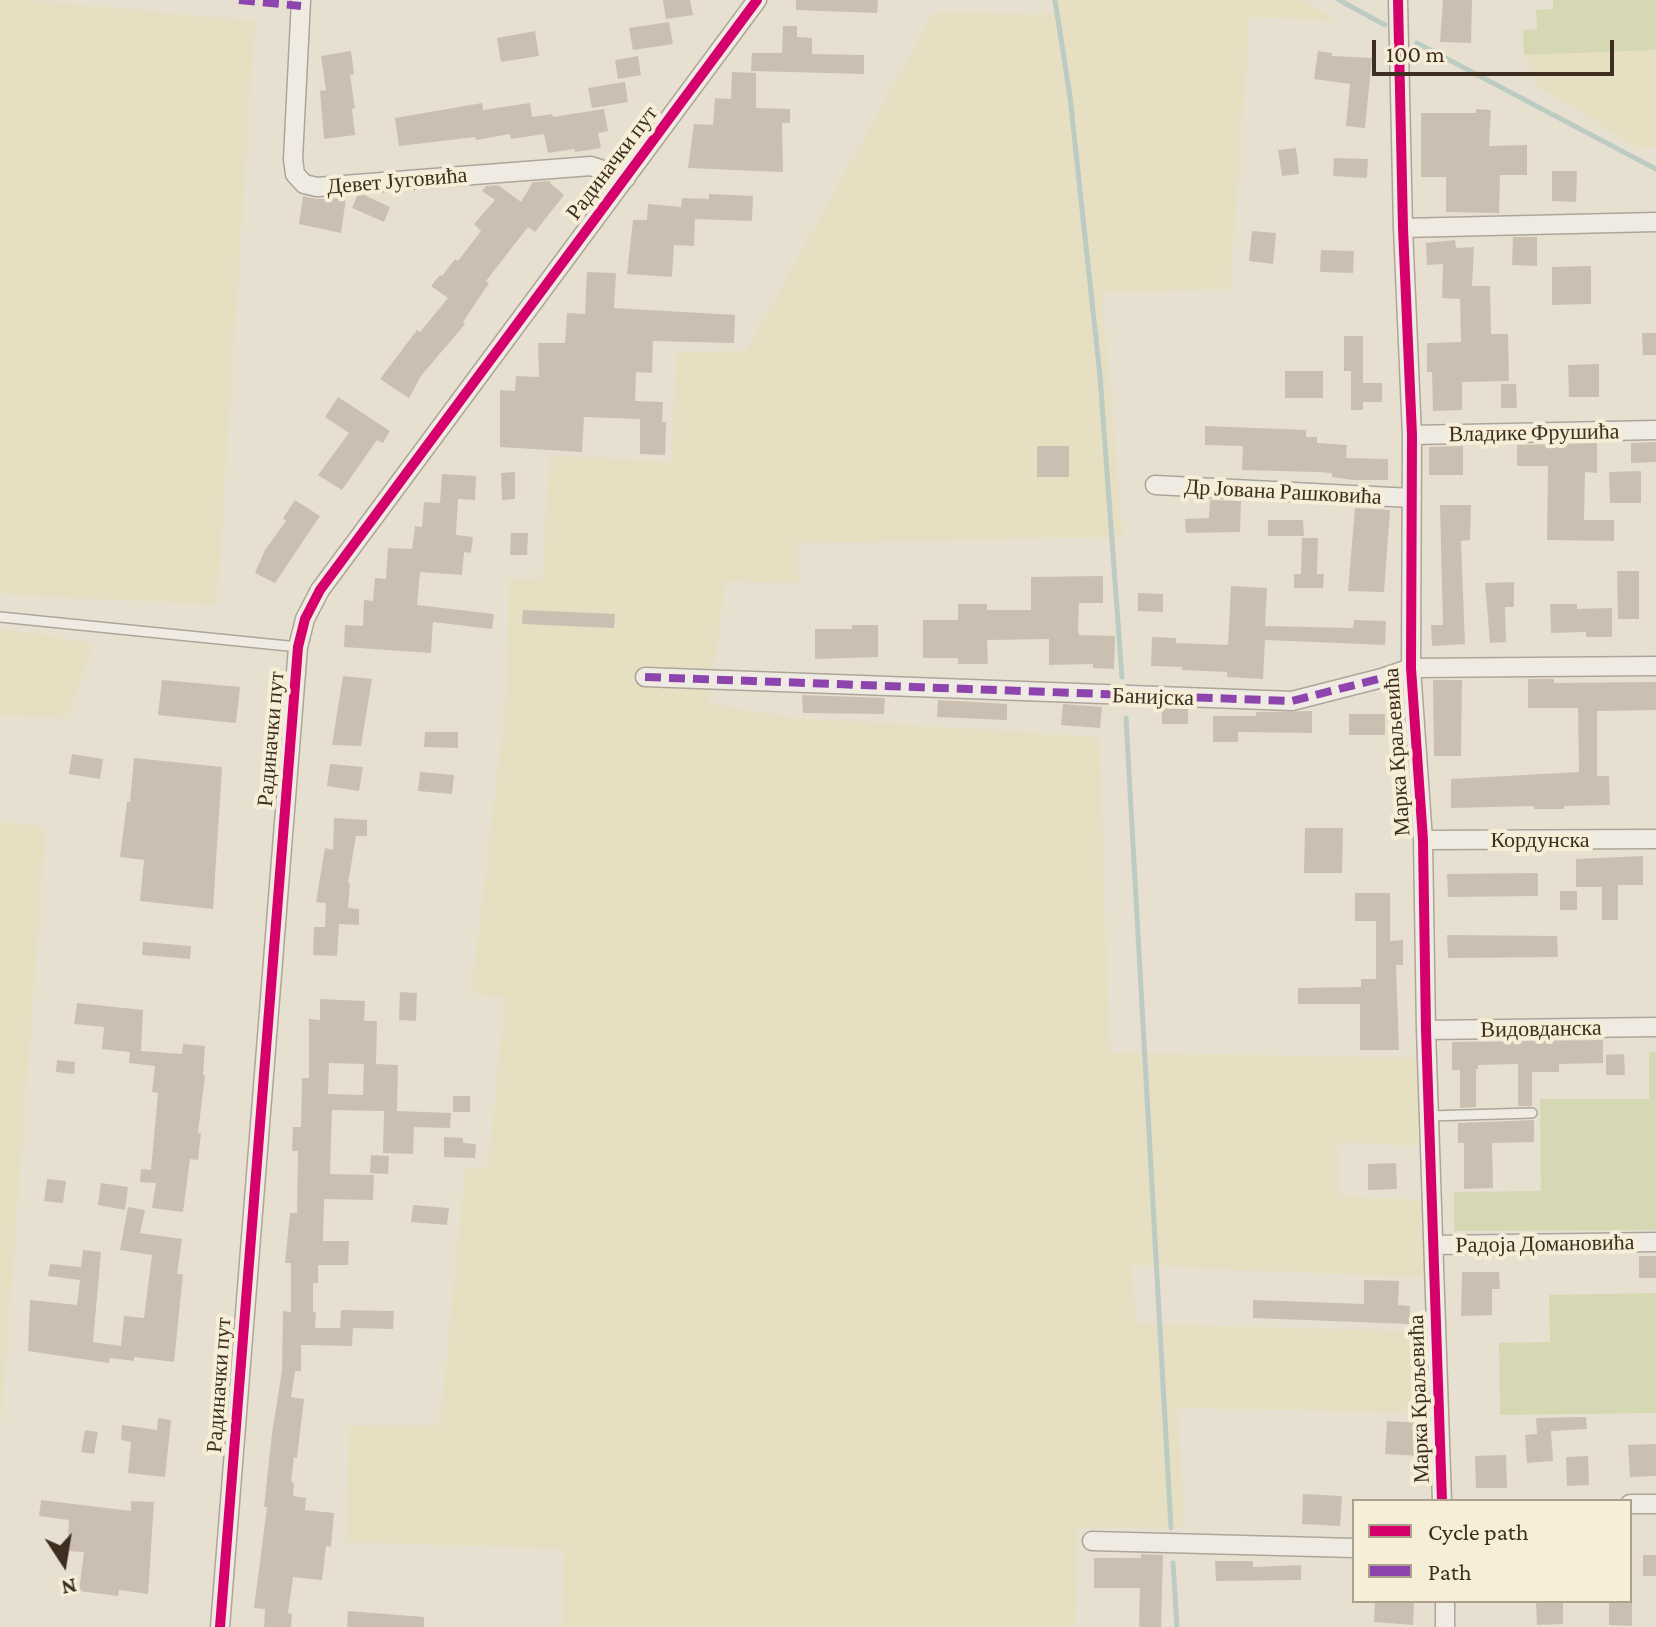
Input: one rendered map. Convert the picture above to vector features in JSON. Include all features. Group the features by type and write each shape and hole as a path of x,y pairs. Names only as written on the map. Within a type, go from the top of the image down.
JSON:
{"street":[{"name":"Девет Југовића","path":"301,0 293,159 295,174 304,184 317,187 591,166 626,178"},
{"name":"Радиначки пут","path":"220,1627 298,647 305,619 320,590 757,0"},
{"name":"Марка Краљевића","path":"1398,0 1412,435 1411,668 1423,840 1426,1030 1442,1499"},
{"path":"1403,228 1656,222"},
{"name":"Владике Фрушића","path":"1412,435 1656,430"},
{"name":"Др Јована Рашковића","path":"1155,485 1412,498"},
{"name":"Банијска","path":"645,677 1292,701 1411,668 1656,666"},
{"name":"Кордунска","path":"1423,840 1656,839"},
{"name":"Видовданска","path":"1426,1030 1656,1027"},
{"name":"Радоја Домановића","path":"1434,1245 1656,1242"},
{"path":"1632,1504 1656,1504"},
{"path":"1092,1541 1352,1548"},
{"path":"1445,1603 1445,1627"}],"lane":[{"path":"0,617 298,647"},
{"path":"1429,1116 1532,1113"}],"shaded area":[{"path":"0,0 255,21 217,605 0,594"},
{"path":"1056,0 1303,0 1339,21 1250,17 1230,290 1102,292 1123,537 798,543 798,583 726,581 709,703 786,717 1099,737 1110,1052 1416,1058 1418,1146 1338,1142 1339,1196 1422,1200 1426,1278 1131,1265 1136,1323 1421,1332 1424,1413 1178,1408 1184,1527 1077,1528 1076,1627 563,1627 564,1549 346,1542 349,1426 440,1425 465,1169 488,1167 505,998 471,993 506,703 509,579 542,579 550,455 671,462 677,352 746,351 934,12 1057,14"},
{"path":"1656,50 1656,147 1638,148 1539,87 1524,55"},
{"path":"0,628 94,643 67,718 0,715"},
{"path":"0,822 46,827 0,1438"}],"green space":[{"path":"1553,0 1656,0 1656,50 1524,55 1523,30 1537,29 1536,10 1553,9"},
{"path":"1649,1052 1656,1052 1656,1230 1454,1231 1454,1192 1541,1191 1540,1099 1649,1099"},
{"path":"1656,1293 1656,1413 1500,1415 1499,1343 1550,1342 1549,1295"}],"building":[{"path":"663,0 690,0 693,15 666,19"},
{"path":"796,0 878,0 877,13 796,10"},
{"path":"1443,0 1472,0 1471,43 1440,42"},
{"path":"669,22 673,44 633,50 629,28"},
{"path":"783,26 797,26 797,37 812,38 812,54 864,55 864,74 751,71 752,53 782,53"},
{"path":"535,31 539,56 501,62 497,38"},
{"path":"351,51 355,135 324,139 320,91 326,90 321,56"},
{"path":"1318,51 1332,53 1332,56 1372,58 1365,128 1346,126 1350,84 1314,79"},
{"path":"638,56 641,75 618,79 615,60"},
{"path":"732,72 756,73 756,108 790,109 790,123 782,123 783,172 688,168 694,124 713,125 715,98 731,99"},
{"path":"625,82 628,102 592,108 588,88"},
{"path":"482,103 483,110 530,103 532,117 604,109 608,131 598,133 601,148 575,152 574,149 548,153 544,134 511,139 510,134 399,146 395,118"},
{"path":"1476,109 1491,110 1489,146 1527,145 1527,175 1500,175 1499,213 1446,212 1446,177 1421,177 1421,113 1476,113"},
{"path":"1296,148 1299,174 1282,176 1278,150"},
{"path":"1334,158 1368,159 1367,178 1333,176"},
{"path":"1552,171 1577,171 1576,202 1552,201"},
{"path":"551,181 564,195 535,232 528,227 486,281 489,283 463,322 465,324 421,376 409,398 380,379 417,330 420,332 448,298 431,286 455,259 458,261 481,231 474,224 495,200 482,191 486,186 498,185 521,202 533,182"},
{"path":"709,194 753,196 752,221 695,219 694,246 674,245 672,277 627,274 633,220 647,220 648,204 681,207 682,198 709,199"},
{"path":"364,195 390,207 384,222 352,208 357,196"},
{"path":"303,196 346,198 341,233 299,224"},
{"path":"1252,231 1276,233 1273,264 1249,261"},
{"path":"1513,237 1537,237 1537,266 1512,265"},
{"path":"1455,240 1456,248 1474,247 1472,286 1490,286 1491,334 1508,334 1509,381 1462,382 1462,410 1433,411 1432,372 1427,372 1427,343 1461,342 1460,299 1442,298 1443,264 1427,265 1426,243"},
{"path":"1321,250 1354,251 1353,273 1320,272"},
{"path":"1591,266 1591,304 1552,305 1552,267"},
{"path":"587,272 616,273 614,308 735,315 734,343 653,341 652,373 636,372 635,401 663,402 665,455 640,454 640,419 584,417 582,452 500,447 500,390 515,391 516,376 539,377 538,343 565,343 567,313 585,314"},
{"path":"1642,333 1656,333 1656,355 1643,355"},
{"path":"1344,336 1363,336 1363,383 1382,383 1382,402 1363,402 1363,410 1351,410 1351,371 1344,371"},
{"path":"1599,364 1599,397 1569,397 1568,365"},
{"path":"1285,371 1323,371 1323,398 1285,398"},
{"path":"1501,384 1516,384 1517,408 1501,408"},
{"path":"338,397 390,431 383,443 377,440 342,490 318,475 349,433 325,417"},
{"path":"1205,426 1306,430 1306,437 1317,437 1317,443 1347,445 1346,458 1388,459 1388,480 1352,480 1318,472 1242,470 1243,446 1205,445"},
{"path":"1656,442 1656,462 1631,463 1631,443"},
{"path":"1597,443 1597,473 1585,472 1584,520 1614,520 1614,541 1547,540 1548,466 1517,466 1517,445"},
{"path":"1037,446 1069,446 1069,477 1037,477"},
{"path":"1463,446 1463,475 1429,475 1429,447"},
{"path":"1641,471 1641,503 1610,503 1609,472"},
{"path":"515,472 515,499 502,500 501,473"},
{"path":"442,474 476,476 475,500 458,499 456,535 473,537 471,553 464,552 462,575 420,572 417,605 494,614 492,629 433,622 431,653 344,647 345,625 363,626 364,600 373,601 375,578 386,579 388,548 412,549 415,526 422,527 424,502 440,503"},
{"path":"295,500 320,516 275,583 255,573"},
{"path":"1210,500 1241,501 1240,532 1186,533 1185,519 1209,518"},
{"path":"1440,505 1471,505 1470,540 1461,541 1465,644 1432,646 1431,625 1443,625"},
{"path":"1355,508 1390,510 1384,592 1348,591"},
{"path":"1268,520 1303,520 1304,536 1268,536"},
{"path":"511,533 528,533 527,555 510,555"},
{"path":"1302,538 1318,538 1317,574 1324,574 1323,588 1294,588 1294,574 1301,574"},
{"path":"1617,571 1639,571 1639,619 1618,619"},
{"path":"1103,576 1103,603 1079,603 1078,629 1079,635 1115,636 1114,669 1093,668 1093,664 1049,665 1049,639 987,640 988,664 958,664 958,658 923,658 923,620 958,620 958,604 987,604 987,610 1031,610 1031,577"},
{"path":"1514,582 1514,607 1505,607 1506,642 1490,643 1485,583"},
{"path":"1231,586 1267,588 1265,626 1353,628 1354,620 1386,621 1385,645 1265,640 1263,679 1227,677 1227,672 1151,666 1152,637 1176,638 1176,643 1228,645"},
{"path":"1138,593 1163,594 1163,612 1138,611"},
{"path":"1550,604 1577,604 1577,609 1612,608 1612,637 1586,637 1586,632 1551,633"},
{"path":"523,610 615,614 614,628 522,624"},
{"path":"852,625 878,625 878,657 815,659 815,629 852,629"},
{"path":"343,676 372,679 361,746 332,745"},
{"path":"1528,679 1554,679 1554,683 1656,682 1656,710 1597,711 1597,776 1609,776 1610,805 1564,806 1564,809 1534,809 1534,806 1451,808 1451,779 1579,772 1578,708 1528,708"},
{"path":"162,680 240,687 236,723 158,715"},
{"path":"1433,680 1462,680 1461,756 1434,756"},
{"path":"802,695 885,698 884,714 803,713"},
{"path":"938,700 1007,704 1007,720 937,717"},
{"path":"1063,704 1102,707 1100,728 1061,725"},
{"path":"1162,708 1188,709 1188,724 1162,724"},
{"path":"1312,711 1312,733 1238,732 1238,742 1213,742 1213,716"},
{"path":"1349,714 1385,714 1385,735 1349,735"},
{"path":"425,732 458,732 458,748 424,747"},
{"path":"72,754 103,759 100,779 69,774"},
{"path":"134,758 222,767 213,909 140,901 144,860 120,857"},
{"path":"330,764 363,767 359,791 327,786"},
{"path":"420,772 454,775 452,794 418,791"},
{"path":"334,818 367,820 367,836 356,836 348,883 348,908 359,909 359,925 339,924 337,956 313,955 314,927 325,927 326,903 316,902 325,848 333,850"},
{"path":"1305,828 1343,828 1342,873 1304,873"},
{"path":"1643,856 1643,885 1618,885 1618,920 1602,920 1602,887 1576,887 1576,859"},
{"path":"1538,873 1538,896 1448,897 1447,874"},
{"path":"1560,891 1577,891 1577,910 1560,910"},
{"path":"1355,893 1390,893 1390,941 1403,940 1403,965 1396,965 1399,1050 1360,1050 1360,1004 1298,1004 1298,988 1361,987 1361,979 1376,979 1376,921 1355,921"},
{"path":"1447,935 1557,936 1558,957 1448,958"},
{"path":"143,942 191,946 190,959 142,955"},
{"path":"400,992 417,993 416,1021 399,1020"},
{"path":"320,999 365,1001 364,1021 377,1021 376,1064 398,1065 397,1111 451,1113 450,1128 414,1127 413,1154 383,1153 384,1111 332,1110 330,1174 374,1175 373,1200 324,1199 323,1241 349,1241 348,1265 318,1265 318,1283 313,1283 315,1328 340,1328 341,1310 394,1311 393,1329 353,1328 352,1346 301,1345 301,1371 295,1371 291,1397 304,1399 291,1482 294,1483 293,1496 306,1498 305,1510 334,1513 331,1547 326,1546 322,1580 293,1577 288,1613 292,1614 291,1627 264,1627 265,1609 254,1608 267,1507 264,1507 272,1433 282,1371 283,1311 291,1312 291,1263 285,1263 290,1213 297,1213 298,1151 292,1151 293,1127 301,1127 302,1078 309,1078 309,1019 320,1020","holes":["329,1063 364,1064 363,1095 328,1094"]},
{"path":"77,1003 143,1010 141,1051 182,1054 183,1044 205,1046 198,1160 190,1159 183,1212 152,1208 156,1183 140,1182 141,1169 151,1170 158,1093 152,1092 155,1066 129,1063 130,1052 102,1049 104,1027 74,1024"},
{"path":"1603,1040 1603,1063 1559,1064 1559,1072 1532,1072 1532,1106 1518,1106 1518,1064 1478,1065 1476,1107 1460,1108 1460,1070 1452,1070 1452,1042"},
{"path":"1624,1054 1625,1075 1606,1075 1606,1055"},
{"path":"57,1060 75,1062 74,1074 56,1072"},
{"path":"453,1096 470,1096 470,1112 453,1112"},
{"path":"1534,1120 1534,1142 1492,1143 1493,1188 1464,1189 1464,1143 1458,1143 1458,1123"},
{"path":"444,1137 463,1138 463,1143 476,1144 475,1158 444,1157"},
{"path":"371,1155 389,1156 388,1174 370,1173"},
{"path":"1396,1163 1397,1189 1368,1190 1368,1164"},
{"path":"47,1179 66,1181 63,1203 44,1201"},
{"path":"101,1183 128,1187 125,1210 98,1205"},
{"path":"413,1205 449,1208 447,1225 411,1222"},
{"path":"128,1207 145,1210 140,1233 182,1239 177,1274 183,1274 174,1362 134,1357 134,1361 110,1358 109,1363 28,1351 30,1300 77,1305 80,1280 48,1276 50,1264 81,1267 83,1250 101,1252 93,1342 121,1346 124,1316 144,1318 152,1255 120,1250"},
{"path":"1639,1256 1656,1256 1656,1278 1639,1278"},
{"path":"1462,1272 1499,1272 1500,1289 1492,1289 1492,1315 1461,1316"},
{"path":"1364,1280 1399,1281 1398,1305 1410,1306 1410,1324 1253,1318 1253,1300 1364,1304"},
{"path":"1586,1417 1587,1429 1551,1431 1553,1461 1527,1463 1525,1435 1537,1434 1536,1418"},
{"path":"158,1418 171,1420 165,1477 128,1473 131,1442 121,1440 122,1425 157,1430"},
{"path":"1387,1421 1421,1423 1419,1456 1385,1454"},
{"path":"85,1430 98,1432 94,1454 81,1452"},
{"path":"1656,1444 1656,1476 1630,1477 1628,1445"},
{"path":"1506,1455 1507,1488 1476,1488 1475,1456"},
{"path":"1588,1456 1589,1485 1567,1486 1566,1457"},
{"path":"1303,1494 1342,1496 1340,1526 1302,1524"},
{"path":"41,1500 131,1511 131,1501 154,1502 148,1594 119,1590 118,1596 79,1591 84,1552 67,1551 69,1520 39,1516"},
{"path":"1141,1554 1163,1555 1161,1627 1139,1627 1140,1588 1094,1588 1094,1558 1141,1558"},
{"path":"1643,1555 1656,1555 1656,1576 1643,1576"},
{"path":"1215,1561 1253,1561 1253,1567 1301,1565 1301,1580 1216,1581"},
{"path":"1375,1603 1414,1603 1413,1625 1374,1622"},
{"path":"1536,1603 1563,1603 1563,1624 1537,1625"},
{"path":"1609,1603 1632,1603 1632,1626 1609,1625"},
{"path":"348,1611 424,1617 424,1627 347,1627"}],"waterway":[{"path":"1055,0 1070,97 1100,376 1122,677"},
{"path":"1339,0 1385,25"},
{"path":"1417,43 1656,169"},
{"path":"1126,718 1171,1528"},
{"path":"1173,1563 1177,1627"}],"marked path":[{"path":"239,0 301,6"},
{"path":"645,677 1292,701 1411,668"}],"cycle path":[{"path":"220,1627 298,647 305,619 320,590 757,0"},
{"path":"1398,0 1412,435 1411,668 1423,840 1426,1030 1442,1499"}]}
